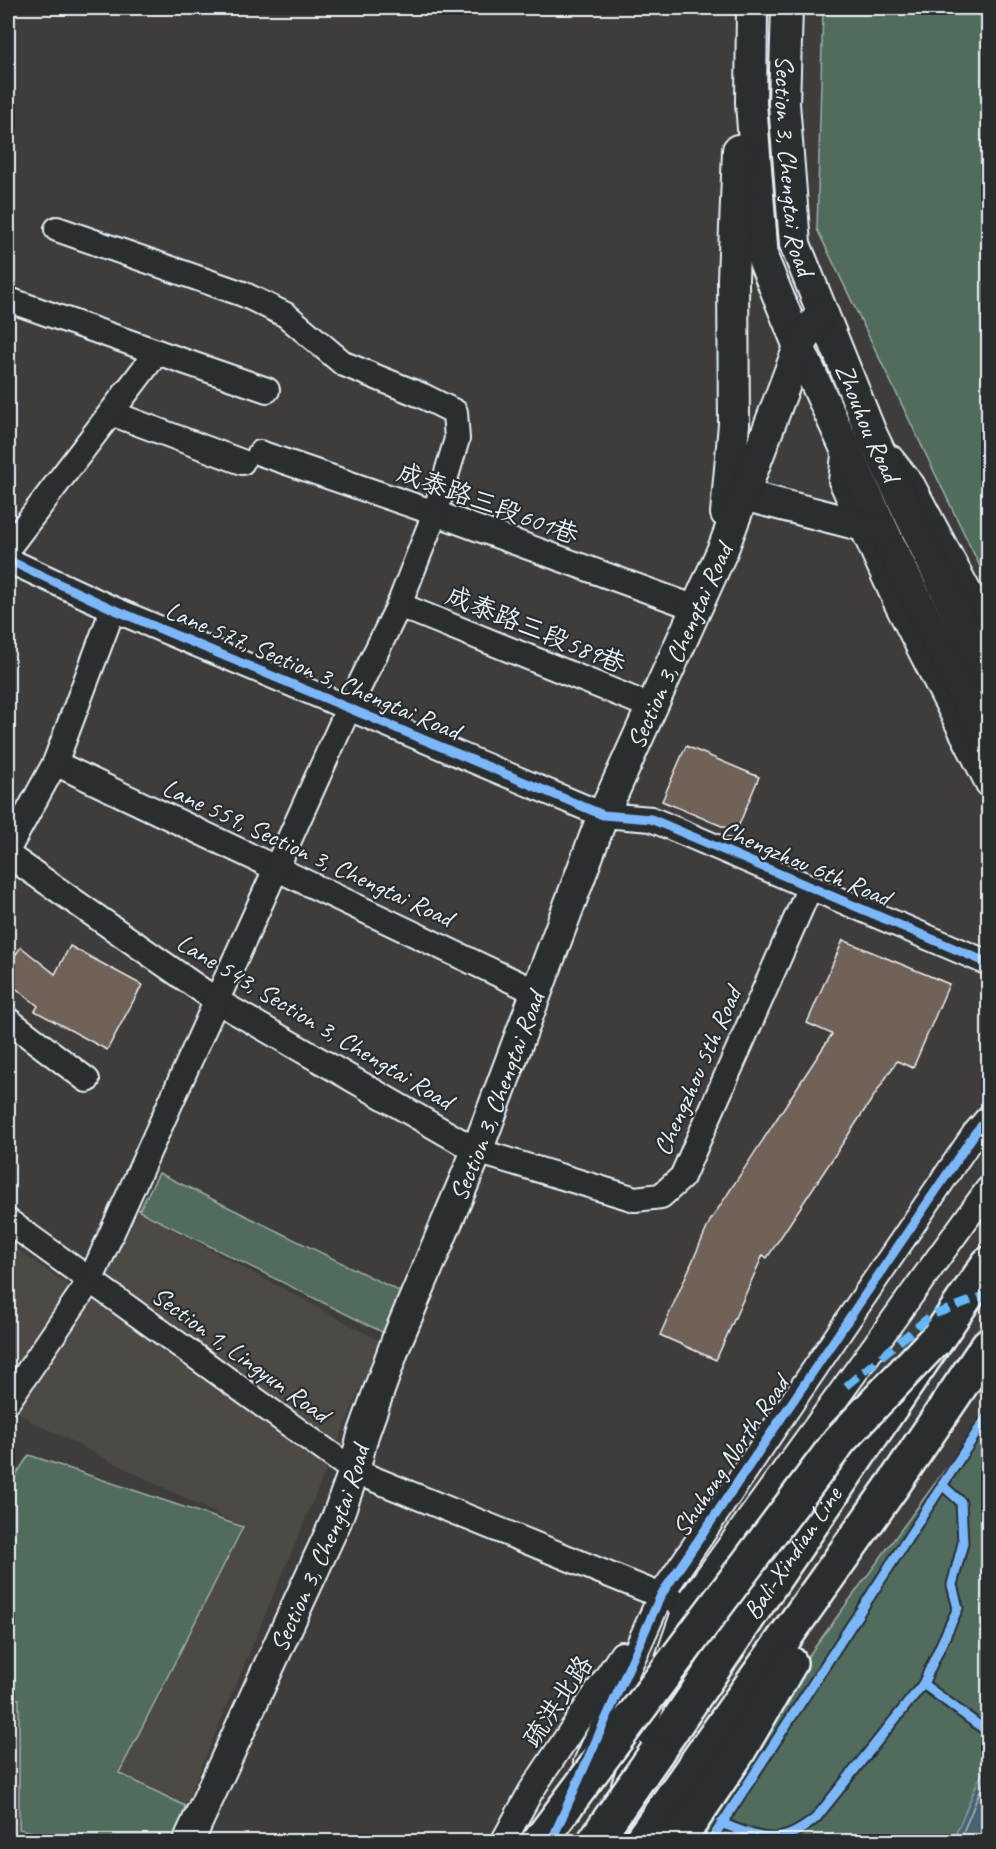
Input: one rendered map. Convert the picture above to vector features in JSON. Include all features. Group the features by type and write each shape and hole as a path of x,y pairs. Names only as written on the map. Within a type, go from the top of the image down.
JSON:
{"highway":[{"name":"Bali-Xindian Line","path":"594,1842 988,1264"},
{"path":"539,1842 840,1440 934,1341"},
{"name":"Bali-Xindian Line","path":"640,1842 893,1485 988,1345"},
{"path":"677,1842 737,1754 893,1485"}],"main road":[{"name":"Section 3, Chengtai Road","path":"752,8 750,103 763,259 799,347"},
{"path":"723,549 734,424 733,279 740,104 752,8"},
{"name":"Section 3, Chengtai Road","path":"188,1842 336,1521 354,1472 363,1435 397,1340 477,1151 603,815 723,549 799,347 821,313 795,244 784,103 786,8"},
{"name":"Zhouhou Road","path":"821,313 871,433 988,680"},
{"name":"Zhouhou Road","path":"799,347 845,446 877,532 988,745"},
{"path":"743,495 877,532"}],"street":[{"path":"8,1401 91,1279 350,707 399,605 435,513 458,439 455,412 423,396 344,364 285,315 243,294 57,229"},
{"path":"9,300 267,390"},
{"path":"8,548 157,352"},
{"name":"成泰路三段601巷","path":"111,413 435,513 696,608"},
{"path":"871,433 912,484 988,627"},
{"path":"877,532 897,605 988,784"},
{"name":"Lane 577, Section 3, Chengtai Road","path":"8,560 113,609 603,815"},
{"name":"成泰路三段589巷","path":"399,605 652,706"},
{"path":"8,849 55,763 113,609"},
{"name":"Lane 559, Section 3, Chengtai Road","path":"55,763 536,992"},
{"name":"Chengzhou 6th Road","path":"603,815 651,819 988,963"},
{"name":"Lane 543, Section 3, Chengtai Road","path":"8,855 217,1001 477,1151"},
{"name":"Chengzhou 5th Road","path":"477,1151 635,1199 662,1196 682,1177 810,887"},
{"path":"8,1020 87,1080"},
{"name":"Shuhong North Road","path":"551,1842 662,1595 975,1133 988,1118"},
{"name":"Shuhong North Road","path":"605,1842 686,1606 988,1189"},
{"name":"Section 1, Lingyun Road","path":"8,1221 354,1472 686,1606"},
{"name":"疏洪北路","path":"503,1842 531,1791 662,1595"}],"shaded area":[{"path":"139,1211 380,1341 185,1806 118,1774 242,1527 33,1422 8,1406 8,1243 93,1302"},
{"path":"8,1698 19,1698 19,1841 8,1842"}],"green space":[{"path":"823,8 988,8 988,583 817,229"},
{"path":"159,1173 403,1293 386,1334 139,1211"},
{"path":"988,1411 988,1841 694,1842 790,1681"},
{"path":"29,1455 243,1527 119,1773 185,1806 176,1841 72,1841 19,1829 19,1699 8,1698 8,1487"}],"water":[{"path":"988,1766 988,1841 953,1841 978,1781"}],"building":[{"path":"686,746 759,777 736,832 662,801"},
{"path":"843,940 949,984 913,1068 897,1061 767,1258 763,1255 716,1360 660,1335 710,1221 832,1034 807,1023"},
{"path":"70,946 142,985 107,1050 35,1011 38,1006 8,982 8,965 21,947 55,974"}],"marked path":[{"path":"846,1386 930,1316 988,1294"}],"cycle path":[{"path":"8,560 113,609 603,815 651,819 988,963"},
{"path":"551,1842 661,1595 975,1133 988,1118"},
{"path":"710,1842 988,1415"},
{"path":"721,1823 760,1837 770,1838 791,1834 803,1828 816,1818 923,1684 958,1608 952,1585 963,1543 961,1502 942,1485"},
{"path":"923,1684 988,1732"}]}
